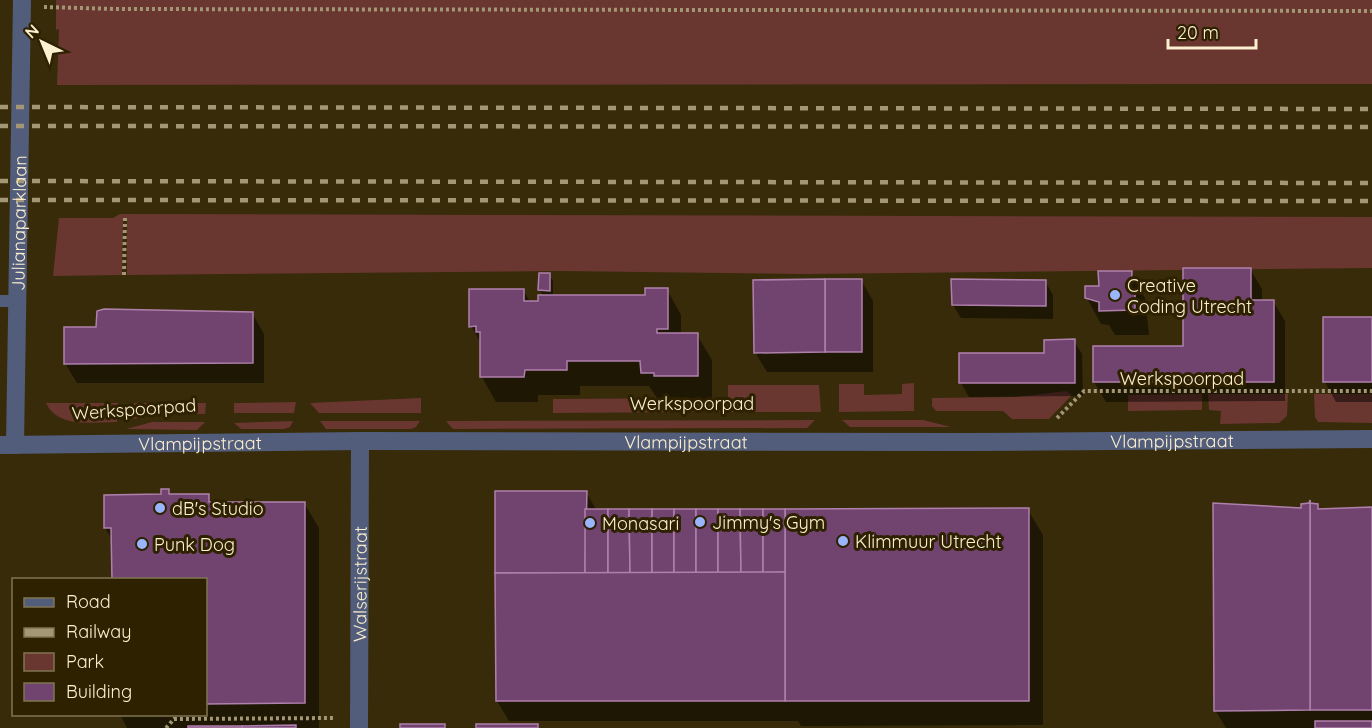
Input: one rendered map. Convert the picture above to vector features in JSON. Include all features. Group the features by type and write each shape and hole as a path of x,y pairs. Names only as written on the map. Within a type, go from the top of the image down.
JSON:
{"street":[{"name":"Julianaparklaan","path":"8,445 8,301 22,3"},
{"name":"Vlampijpstraat","path":"8,445 360,441 980,442 1372,439"},
{"name":"Walserijstraat","path":"359,723 360,441"}],"path":[{"path":"22,3 115,9 1372,10"},
{"path":"124,273 125,218"},
{"name":"Werkspoorpad","path":"1051,424 1084,391 1372,391"},
{"path":"166,728 174,719 359,723"}],"green space":[{"path":"56,0 1372,0 1372,84 57,85 59,29 56,30"},
{"path":"120,214 1372,217 1372,268 806,274 561,271 127,275 127,219 123,218 122,275 53,276 59,218 113,218"},
{"path":"914,383 914,411 839,412 839,384 864,384 864,395 902,394 902,384"},
{"path":"728,385 819,385 821,412 707,412 706,398 728,398"},
{"path":"1066,391 1072,395 1049,419 1012,419 1003,411 936,411 932,406 932,398 1015,397"},
{"path":"1202,394 1202,410 1128,411 1128,395"},
{"path":"1208,394 1288,394 1287,416 1279,423 1220,424 1221,411 1209,410"},
{"path":"1314,394 1372,394 1372,423 1318,422 1315,417"},
{"path":"421,398 421,413 319,413 310,403"},
{"path":"703,398 702,412 553,413 553,399"},
{"path":"296,402 294,413 234,413 234,403"},
{"path":"46,403 118,403 117,422 88,423 68,420 59,417"},
{"path":"134,403 206,403 205,414 153,414 133,419"},
{"path":"815,420 807,428 453,429 446,421"},
{"path":"842,420 923,420 951,427 850,427"},
{"path":"293,421 290,427 284,429 241,429 234,423"},
{"path":"320,421 420,421 416,427 411,429 326,429"},
{"path":"152,422 205,422 197,430 126,429"}],"building":[{"path":"1183,268 1251,268 1251,300 1274,300 1274,382 1093,382 1093,346 1183,346"},
{"path":"1098,271 1132,271 1131,290 1135,290 1135,310 1099,311 1099,302 1085,298 1085,286 1099,286"},
{"path":"539,273 550,273 550,291 538,290"},
{"path":"825,279 862,279 862,352 825,352"},
{"path":"825,279 825,352 754,353 753,280"},
{"path":"951,279 1046,280 1046,306 952,305"},
{"path":"645,288 668,288 668,329 657,329 657,333 698,333 698,376 654,376 654,373 641,373 640,361 567,361 567,370 525,370 524,377 480,377 480,332 476,332 476,326 469,327 469,289 524,289 524,301 538,301 538,295 645,295"},
{"path":"104,309 253,312 253,363 64,364 64,327 96,327 97,311"},
{"path":"1323,317 1372,317 1372,382 1323,382"},
{"path":"1075,339 1075,383 959,383 959,353 1044,353 1044,340"},
{"path":"161,489 169,489 169,494 209,494 209,502 305,502 305,703 207,704 207,578 112,578 111,528 104,528 104,495 161,494"},
{"path":"495,491 587,491 585,573 495,573"},
{"path":"1310,500 1310,710 1214,711 1213,503 1301,508 1301,504 1309,503"},
{"path":"1310,503 1318,504 1318,509 1372,507 1372,710 1310,710"},
{"path":"1029,508 1029,701 785,701 785,509"},
{"path":"585,509 608,509 608,573 585,573"},
{"path":"608,509 629,509 630,573 608,573"},
{"path":"629,509 652,509 652,573 630,573"},
{"path":"652,509 674,509 674,573 652,573"},
{"path":"674,509 696,509 696,573 674,573"},
{"path":"696,509 718,509 718,573 696,573"},
{"path":"718,509 740,509 741,573 718,573"},
{"path":"740,509 763,509 763,573 741,573"},
{"path":"763,509 785,509 785,572 763,573"},
{"path":"785,572 785,701 496,701 495,573"},
{"path":"1315,721 1372,721 1372,728 1315,728"},
{"path":"400,724 445,724 445,728 400,728"},
{"path":"476,724 538,724 538,728 476,728"},
{"path":"296,725 296,728 242,728 242,726"},
{"path":"188,726 242,726 242,728 188,728"}],"railway":[{"path":"0,107 1372,109"},
{"path":"0,126 1372,127"},
{"path":"0,181 1372,183"},
{"path":"0,200 1372,201"}],"place":[{"name":"Creative Coding Utrecht","path":"1115,295"},
{"name":"dB's Studio","path":"160,508"},
{"name":"Jimmy's Gym","path":"700,522"},
{"name":"Monasari","path":"590,523"},
{"name":"Klimmuur Utrecht","path":"843,541"},
{"name":"Punk Dog","path":"142,544"}]}
